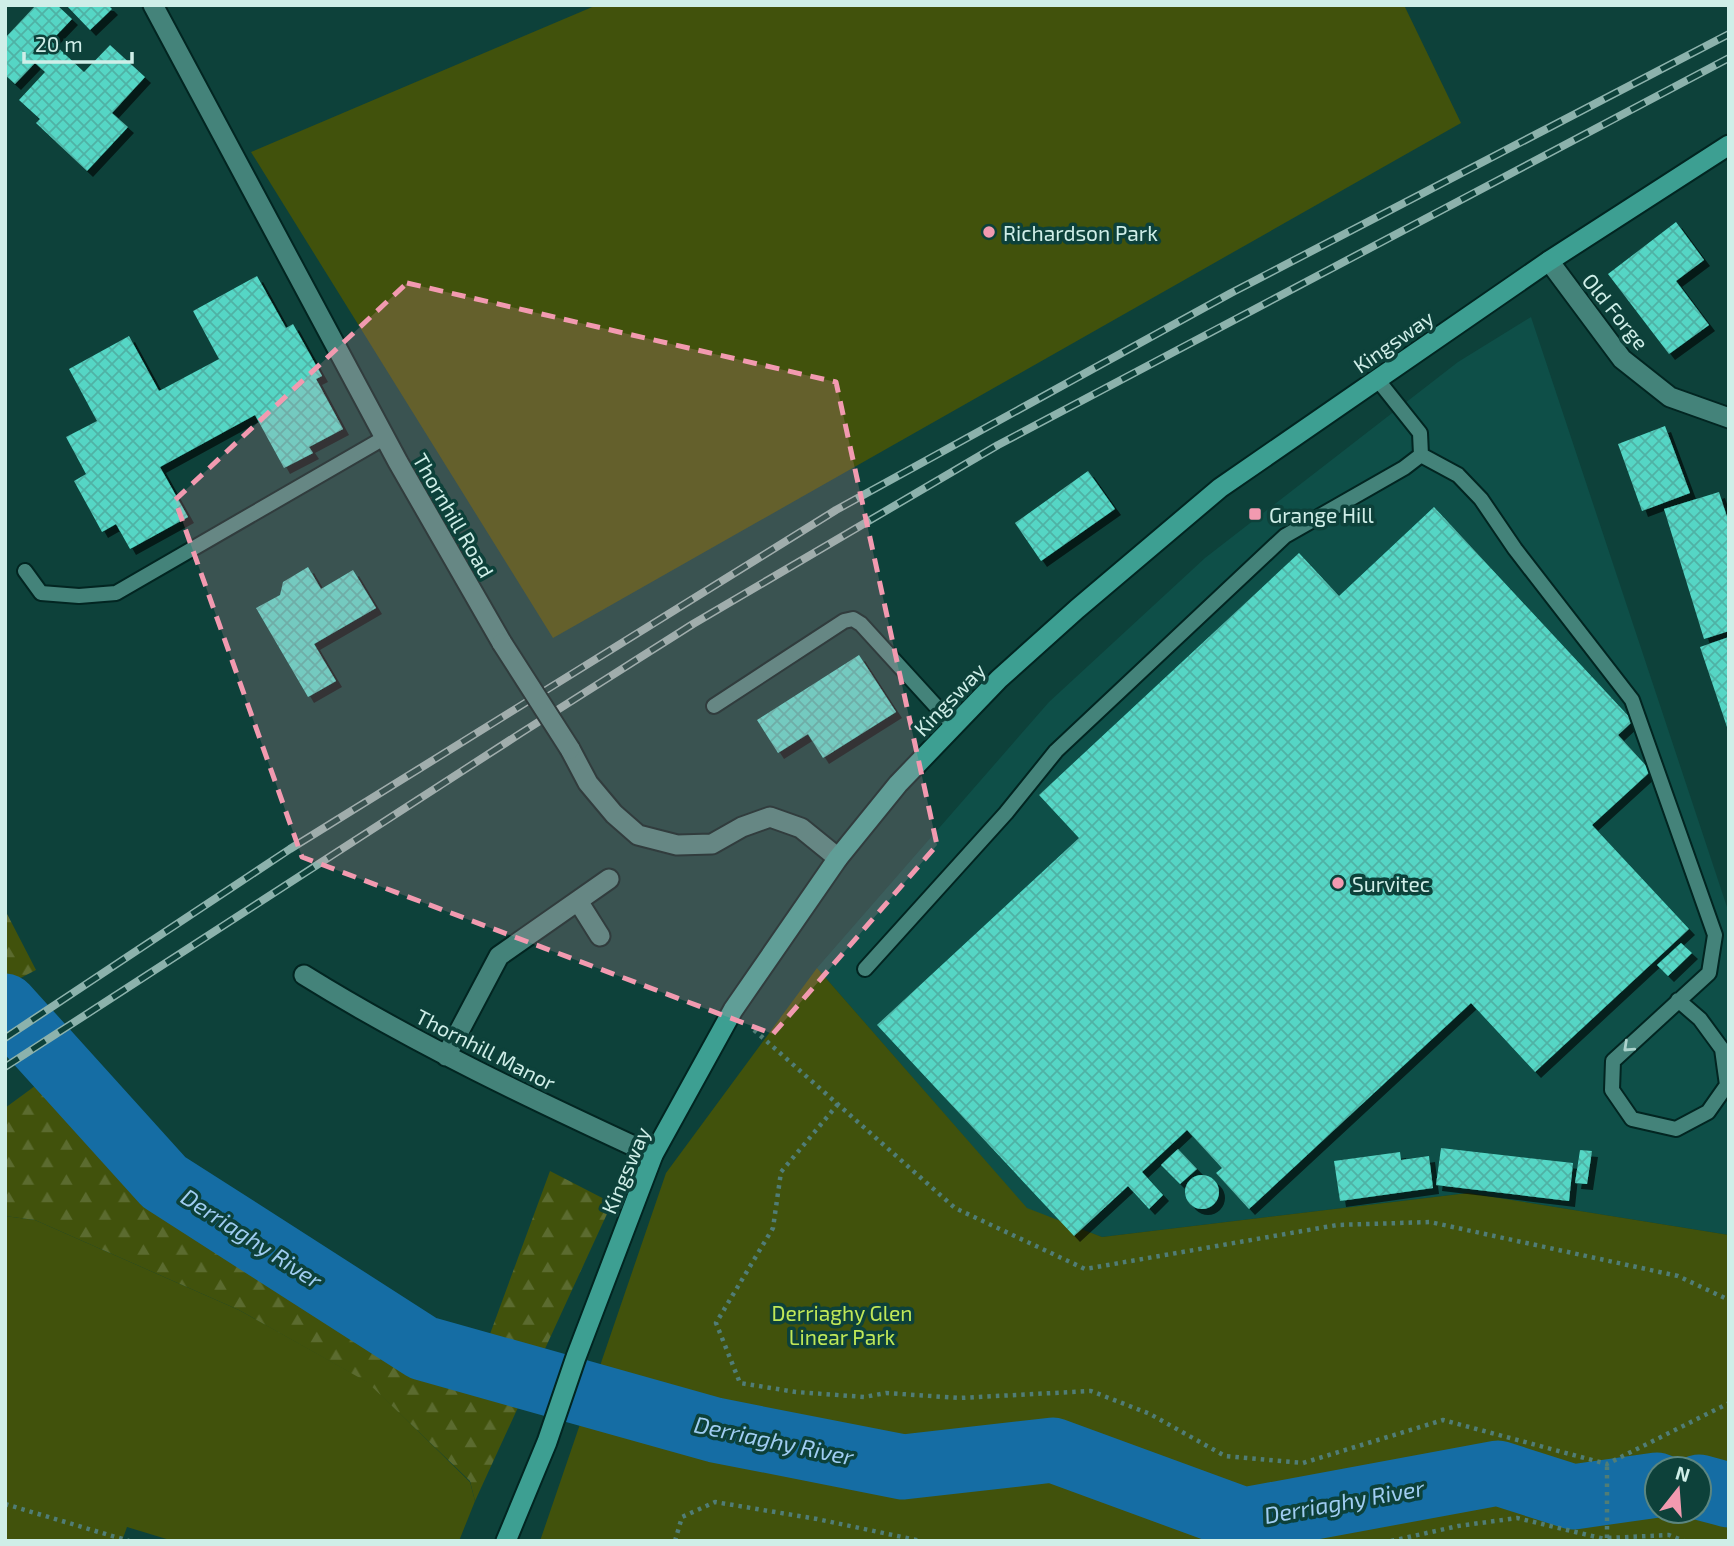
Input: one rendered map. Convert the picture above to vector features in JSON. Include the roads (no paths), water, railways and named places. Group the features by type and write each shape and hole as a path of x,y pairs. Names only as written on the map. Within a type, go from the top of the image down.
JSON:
{"main road":[{"name":"Kingsway","path":"506,1541 547,1442 576,1357 653,1155 733,1010 838,858 898,784 999,680 1077,609 1220,488 1549,261 1729,145"}],"street":[{"name":"Thornhill Road","path":"153,5 384,438 502,643 570,749 587,783 614,814 638,835 677,845 712,844 742,827 770,817 801,828 838,858"},
{"name":"Old Forge","path":"1549,261 1622,359 1670,397 1729,418"},
{"path":"446,1056 499,956 610,879"},
{"path":"578,901 600,936"},
{"name":"Thornhill Manor","path":"304,975 360,1010 446,1056 653,1155"}],"lane":[{"path":"1377,379 1420,433 1421,455"},
{"path":"25,571 41,593 79,596 116,593 384,438"},
{"path":"865,969 1006,813 1056,751 1285,536 1404,468 1421,455"},
{"path":"1421,455 1458,475 1481,499 1515,548 1632,700 1715,935 1709,973 1678,1000 1613,1061 1612,1090 1632,1119 1676,1129 1708,1112 1727,1085 1722,1049 1700,1019 1678,1000"},
{"path":"714,706 844,621 853,619 861,624 954,726"}],"waterway":[{"name":"Derriaghy River","path":"5,1006 164,1182 423,1348 715,1430 903,1467 1053,1450 1244,1520 1498,1473 1573,1497 1643,1487"},
{"name":"Derriaghy River","path":"1713,1491 1729,1495"}],"railway":[{"path":"5,1038 290,849 836,510 1231,293 1729,34"},
{"path":"5,1067 693,624 998,445 1729,58"}],"place":[{"name":"Richardson Park","path":"989,232"},
{"name":"Grange Hill","path":"1255,514"},
{"name":"Survitec","path":"1338,883"}],"park label":[{"name":"Derriaghy Glen Linear Park","path":"842,1324"}]}
